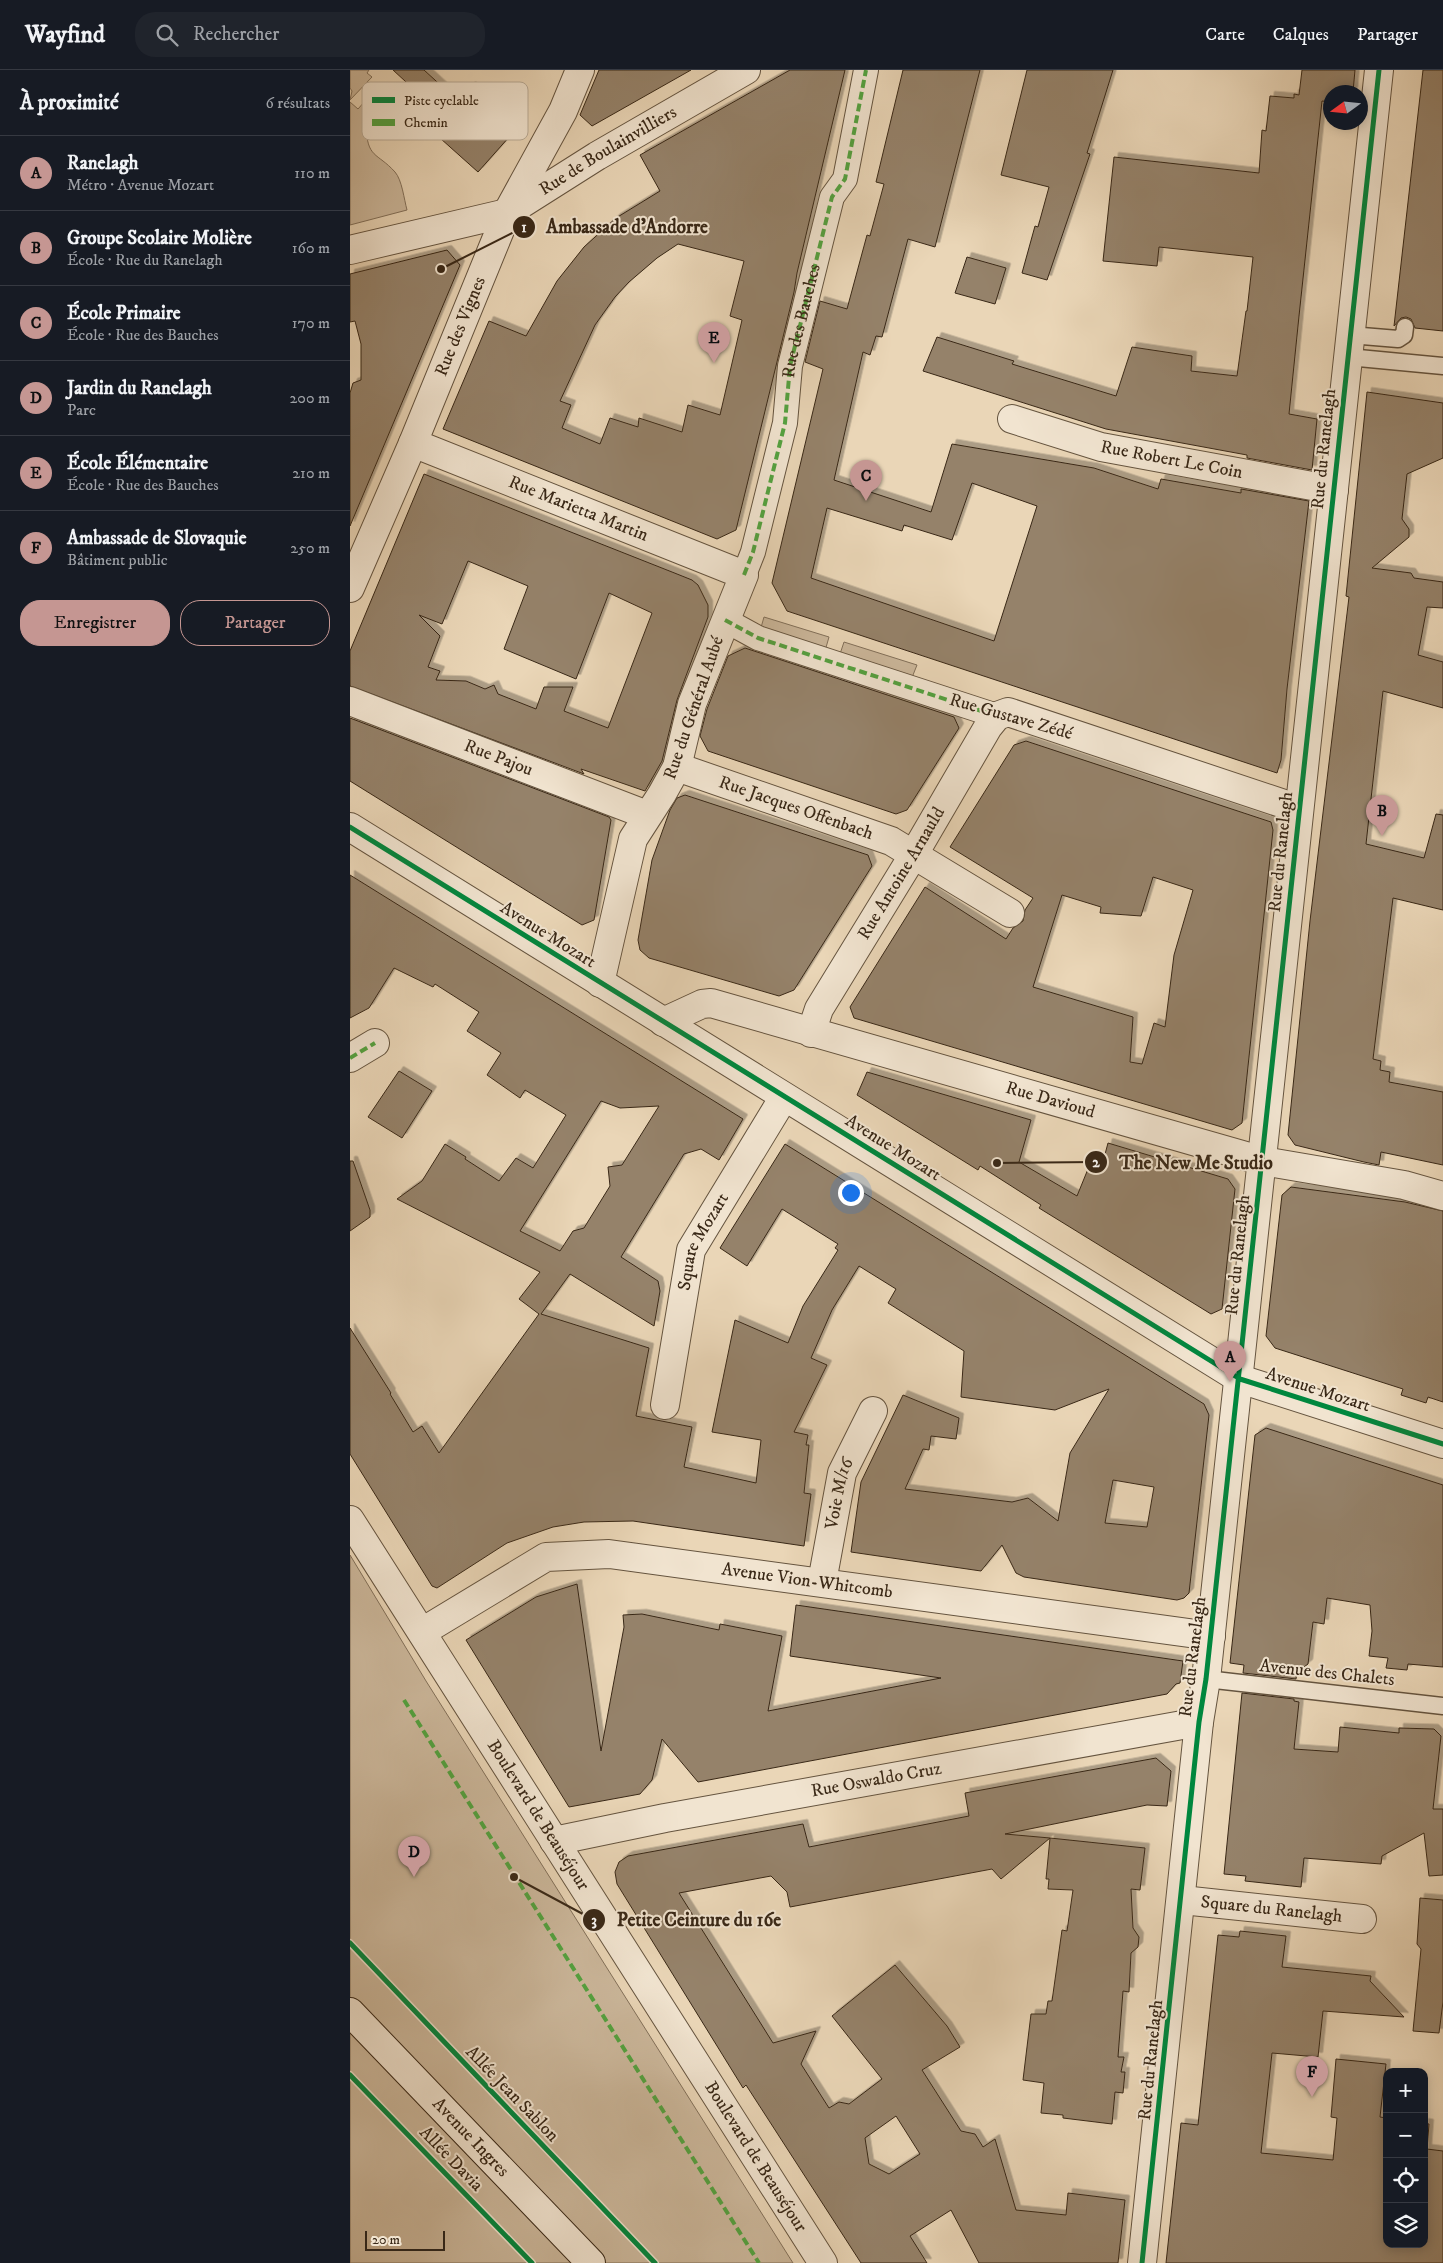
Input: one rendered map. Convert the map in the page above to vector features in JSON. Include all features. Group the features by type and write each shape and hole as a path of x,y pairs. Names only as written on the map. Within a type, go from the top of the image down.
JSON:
{"street":[{"name":"Rue des Vignes","path":"350,588 413,442 507,212 563,111 580,70"},
{"name":"Rue de Boulainvilliers","path":"350,250 507,212 597,156 746,70"},
{"name":"Rue des Bauches","path":"744,575 753,552 785,423 790,366 832,197 845,179 866,70"},
{"name":"Rue du Ranelagh","path":"1142,2263 1182,1900 1199,1722 1206,1679 1240,1379 1379,70"},
{"name":"Rue Robert Le Coin","path":"1012,419 1101,447 1334,490"},
{"name":"Rue Marietta Martin","path":"413,442 744,575"},
{"name":"Rue du Général Aubé","path":"600,983 633,839 677,767 692,704 744,575"},
{"name":"Rue Gustave Zédé","path":"725,620 758,638 997,716 1008,712 1299,810"},
{"name":"Rue Pajou","path":"350,701 647,815"},
{"name":"Rue Antoine Arnauld","path":"811,1033 819,1009 914,854 988,727 997,716"},
{"name":"Rue Jacques Offenbach","path":"677,767 891,840 1010,913"},
{"name":"Avenue Mozart","path":"350,827 1240,1379 1443,1444"},
{"name":"Rue Davioud","path":"663,1022 702,1004 711,1003 1263,1161 1404,1185 1443,1196"},
{"path":"350,1058 375,1043"},
{"name":"Square Mozart","path":"665,1405 691,1250 784,1097"},
{"name":"Voie M/16","path":"822,1582 842,1473 873,1411"},
{"name":"Boulevard de Beauséjour","path":"350,1520 823,2263"},
{"name":"Avenue Vion-Whitcomb","path":"422,1632 546,1557 609,1554 1210,1636"},
{"name":"Rue Oswaldo Cruz","path":"554,1841 665,1818 1199,1722"},
{"name":"Square du Ranelagh","path":"1182,1900 1362,1919"},
{"name":"Avenue Ingres","path":"350,2012 591,2263"}],"lane":[{"path":"1349,346 1398,339 1404,335 1405,327"},
{"path":"1349,346 1443,366"},
{"name":"Avenue des Chalets","path":"1206,1679 1443,1706"}],"shaded area":[{"path":"350,70 369,70 367,73 372,77 367,82 362,82 362,87 350,100 352,91 350,88"},
{"path":"350,102 358,109 362,104 362,140 368,140 374,154 397,175 407,210 350,225"},
{"path":"764,617 829,637 825,651 760,631"},
{"path":"844,642 917,665 911,680 839,657"},
{"path":"350,1555 426,1681 793,2263 350,2263"}],"building":[{"path":"393,70 424,70 437,82 406,82"},
{"path":"599,70 691,70 592,126 580,115"},
{"path":"790,70 845,70 794,292 736,530 717,539 443,429 489,321 526,336 557,281 584,247 616,218 660,191 640,155","holes":["678,244 744,261 730,316 742,320 720,415 688,405 682,432 639,418 638,427 610,418 600,444 562,428 571,405 560,401 595,325 615,297 629,282 657,258"]},
{"path":"903,70 980,70 935,247 908,239 882,337 876,336 870,355 863,352 834,480 931,512 952,444 1094,468 1158,489 1161,479 1241,493 1241,489 1309,501 1287,689 1281,760 1277,773 787,611 772,583 823,369 805,362 820,301 847,309 867,235 870,236 884,184 876,182","holes":["972,483 1037,506 994,641 811,578 827,508 902,531 904,525 952,540"]},
{"path":"1027,70 1113,70 1087,153 1090,154 1047,280 1022,273 1035,226 1038,227 1049,187 1001,175"},
{"path":"1302,70 1355,70 1354,85 1323,85 1323,101 1289,414 1317,419 1312,470 1247,458 1247,455 1106,429 923,371 937,337 1014,361 1012,364 1116,396 1132,347 1192,356 1191,371 1237,376 1253,257 1159,247 1157,266 1103,261 1114,157 1259,173 1262,130 1266,131 1270,96 1294,98 1294,94 1299,95"},
{"path":"1423,70 1443,70 1443,331 1415,328 1411,319 1406,317 1401,318 1394,326"},
{"path":"442,140 506,140 478,172"},
{"path":"447,250 460,265 350,526 350,393 353,383 361,380 361,344 355,321 350,322 350,274"},
{"path":"967,257 1006,268 995,304 955,293"},
{"path":"1367,392 1443,403 1443,458 1407,474 1402,519 1409,529 1409,537 1372,568 1411,573 1414,578 1443,582 1443,608 1427,607 1418,655 1443,662 1443,708 1383,691 1366,844 1424,858 1436,814 1443,815 1443,910 1393,898 1373,1059 1381,1061 1380,1070 1390,1072 1389,1082 1443,1092 1443,1165 1381,1152 1379,1165 1295,1145 1288,1135 1310,921 1349,597 1346,596"},
{"path":"424,474 692,580 698,585 708,605 708,617 677,700 662,761 645,791 581,769 584,774 350,686 350,651","holes":["468,561 528,586 504,649 576,679 609,593 652,613 608,728 564,711 573,687 544,687 536,709 498,694 494,685 485,689 466,681 436,680 440,671 428,667 440,636 419,615 442,624"]},
{"path":"745,648 954,717 959,728 907,810 896,814 708,751 700,736 707,709 728,656"},
{"path":"350,718 609,817 611,820 594,920 582,925 350,781"},
{"path":"1026,741 1271,822 1273,830 1242,1123 1232,1130 854,1018 850,1007 925,887 1006,939 1013,928 1023,921 1025,910 1033,898 950,847 1014,745","holes":["1153,877 1193,890 1174,955 1165,1027 1154,1023 1142,1064 1130,1062 1133,1017 1033,987 1062,895 1101,907 1100,913 1141,916"]},
{"path":"685,795 868,855 872,866 794,990 779,996 649,958 640,950 638,940 652,860 670,810 677,798"},
{"path":"350,875 743,1119 719,1160 701,1149 684,1154 621,1257 658,1281 660,1291 654,1326 570,1274 541,1314 649,1348 636,1416 692,1427 684,1467 756,1483 761,1440 712,1432 735,1320 788,1343 803,1306 838,1250 835,1248 838,1244 782,1209 747,1266 720,1248 785,1144 1204,1404 1209,1415 1189,1593 1184,1598 1177,1600 1024,1577 1016,1573 1002,1545 981,1571 851,1552 861,1482 903,1395 959,1418 956,1439 931,1436 929,1450 923,1449 905,1489 1012,1502 1028,1498 1058,1521 1070,1453 1109,1389 1055,1410 961,1397 964,1351 888,1303 896,1289 859,1266 832,1310 811,1358 827,1365 794,1432 808,1435 806,1445 809,1445 804,1493 811,1494 804,1546 633,1521 584,1522 553,1527 507,1543 437,1588 432,1586 350,1454 350,1328 413,1432 422,1426 439,1453 539,1314 519,1299 540,1272 397,1199 422,1181 445,1144 499,1181 516,1158 533,1168 566,1115 525,1090 520,1098 487,1075 501,1053 467,1031 479,1012 435,984 433,987 394,968 369,1008 350,1018","holes":["601,1101 620,1108 659,1106 622,1165 608,1167 610,1186 584,1228 573,1231 560,1251 520,1231","1113,1480 1154,1487 1147,1527 1105,1523"]},
{"path":"399,1071 432,1091 402,1138 368,1117"},
{"path":"867,1072 1031,1120 1019,1162 1077,1196 1088,1169 1100,1173 1108,1143 1228,1179 1235,1189 1222,1309 1211,1314 1039,1208 1041,1205 980,1166 978,1170 857,1095"},
{"path":"350,1161 353,1161 370,1210 370,1217 350,1231"},
{"path":"1291,1187 1405,1202 1443,1211 1443,1402 1428,1397 1426,1403 1401,1395 1403,1389 1275,1348 1266,1336 1282,1195"},
{"path":"1266,1428 1443,1485 1443,1667 1408,1664 1407,1670 1386,1668 1388,1658 1369,1656 1372,1631 1370,1605 1327,1598 1324,1624 1313,1622 1308,1664 1297,1672 1296,1679 1243,1673 1244,1665 1230,1663 1255,1435"},
{"path":"577,1584 601,1751 624,1627 623,1615 642,1614 719,1630 720,1624 782,1636 768,1711 941,1678 790,1656 796,1605 1183,1661 1180,1683 1176,1684 1167,1694 698,1782 662,1739 652,1780 640,1794 569,1807 466,1640 536,1597"},
{"path":"1242,1693 1294,1699 1294,1701 1299,1702 1294,1749 1338,1752 1340,1727 1399,1733 1399,1728 1434,1729 1441,1736 1433,1809 1443,1809 1443,1875 1429,1876 1424,1833 1382,1856 1381,1864 1304,1858 1301,1887 1245,1881 1246,1876 1224,1874"},
{"path":"1156,1758 1171,1771 1167,1806 1147,1805 1005,1834 1050,1838 1001,1879 992,1869 790,1907 787,1892 771,1876 679,1893 773,2043 816,2031 801,2064 829,2108 839,2102 849,2104 882,2079 832,2016 895,1965 947,2026 960,2047 922,2070 961,2131 975,2134 983,2147 995,2139 1016,2210 1066,2215 1068,2193 1125,2200 1118,2263 979,2263 951,2210 910,2236 927,2263 861,2263 746,2085 743,2088 617,1884 615,1872 619,1862 628,1856 803,1824 809,1847 969,1816 965,1793","holes":["896,2116 920,2154 889,2174 869,2164 865,2138"]},
{"path":"1050,1838 1145,1848 1140,1890 1131,1889 1133,1928 1139,1937 1138,1947 1131,1953 1129,1992 1123,1991 1118,2057 1124,2057 1121,2072 1125,2072 1123,2093 1115,2092 1112,2124 1063,2118 1063,2115 1041,2113 1044,2083 1023,2080 1031,2014 1046,2014 1048,2001 1052,2001 1062,1930 1067,1931 1073,1890 1048,1889 1049,1879 1046,1879"},
{"path":"1420,1898 1443,1900 1443,2002 1439,2033 1413,2031 1421,1949 1417,1944"},
{"path":"1240,1931 1286,1936 1282,1967 1371,1976 1370,1981 1404,2017 1323,2011 1318,2057 1272,2053 1261,2153 1333,2160 1337,2118 1331,2117 1336,2059 1386,2064 1386,2068 1383,2068 1380,2117 1383,2117 1383,2248 1428,2248 1428,2149 1443,2151 1443,2263 1166,2263 1181,2123 1198,2125 1218,1935 1239,1937"}],"marked path":[{"path":"744,575 753,552 785,423 790,366 832,197 845,179 866,70"},
{"path":"725,620 758,638 997,716"},
{"path":"350,1058 375,1043"},
{"path":"404,1700 759,2263"}],"cycle path":[{"path":"1142,2263 1379,70"},
{"path":"350,827 1240,1379 1443,1444"},
{"name":"Allée Jean Sablon","path":"350,1943 655,2263"},
{"name":"Allée Davia","path":"350,2075 532,2263"}],"place":[{"name":"Ambassade d'Andorre","path":"441,269"},
{"name":"École Élémentaire","path":"714,363"},
{"name":"École Primaire","path":"866,501"},
{"name":"Groupe Scolaire Molière","path":"1382,836"},
{"name":"The New Me Studio","path":"997,1163"},
{"name":"Ranelagh","path":"1230,1382"},
{"name":"Jardin du Ranelagh","path":"414,1877"},
{"name":"Petite Ceinture du 16e","path":"514,1877"},
{"name":"Ambassade de Slovaquie","path":"1312,2097"}]}
